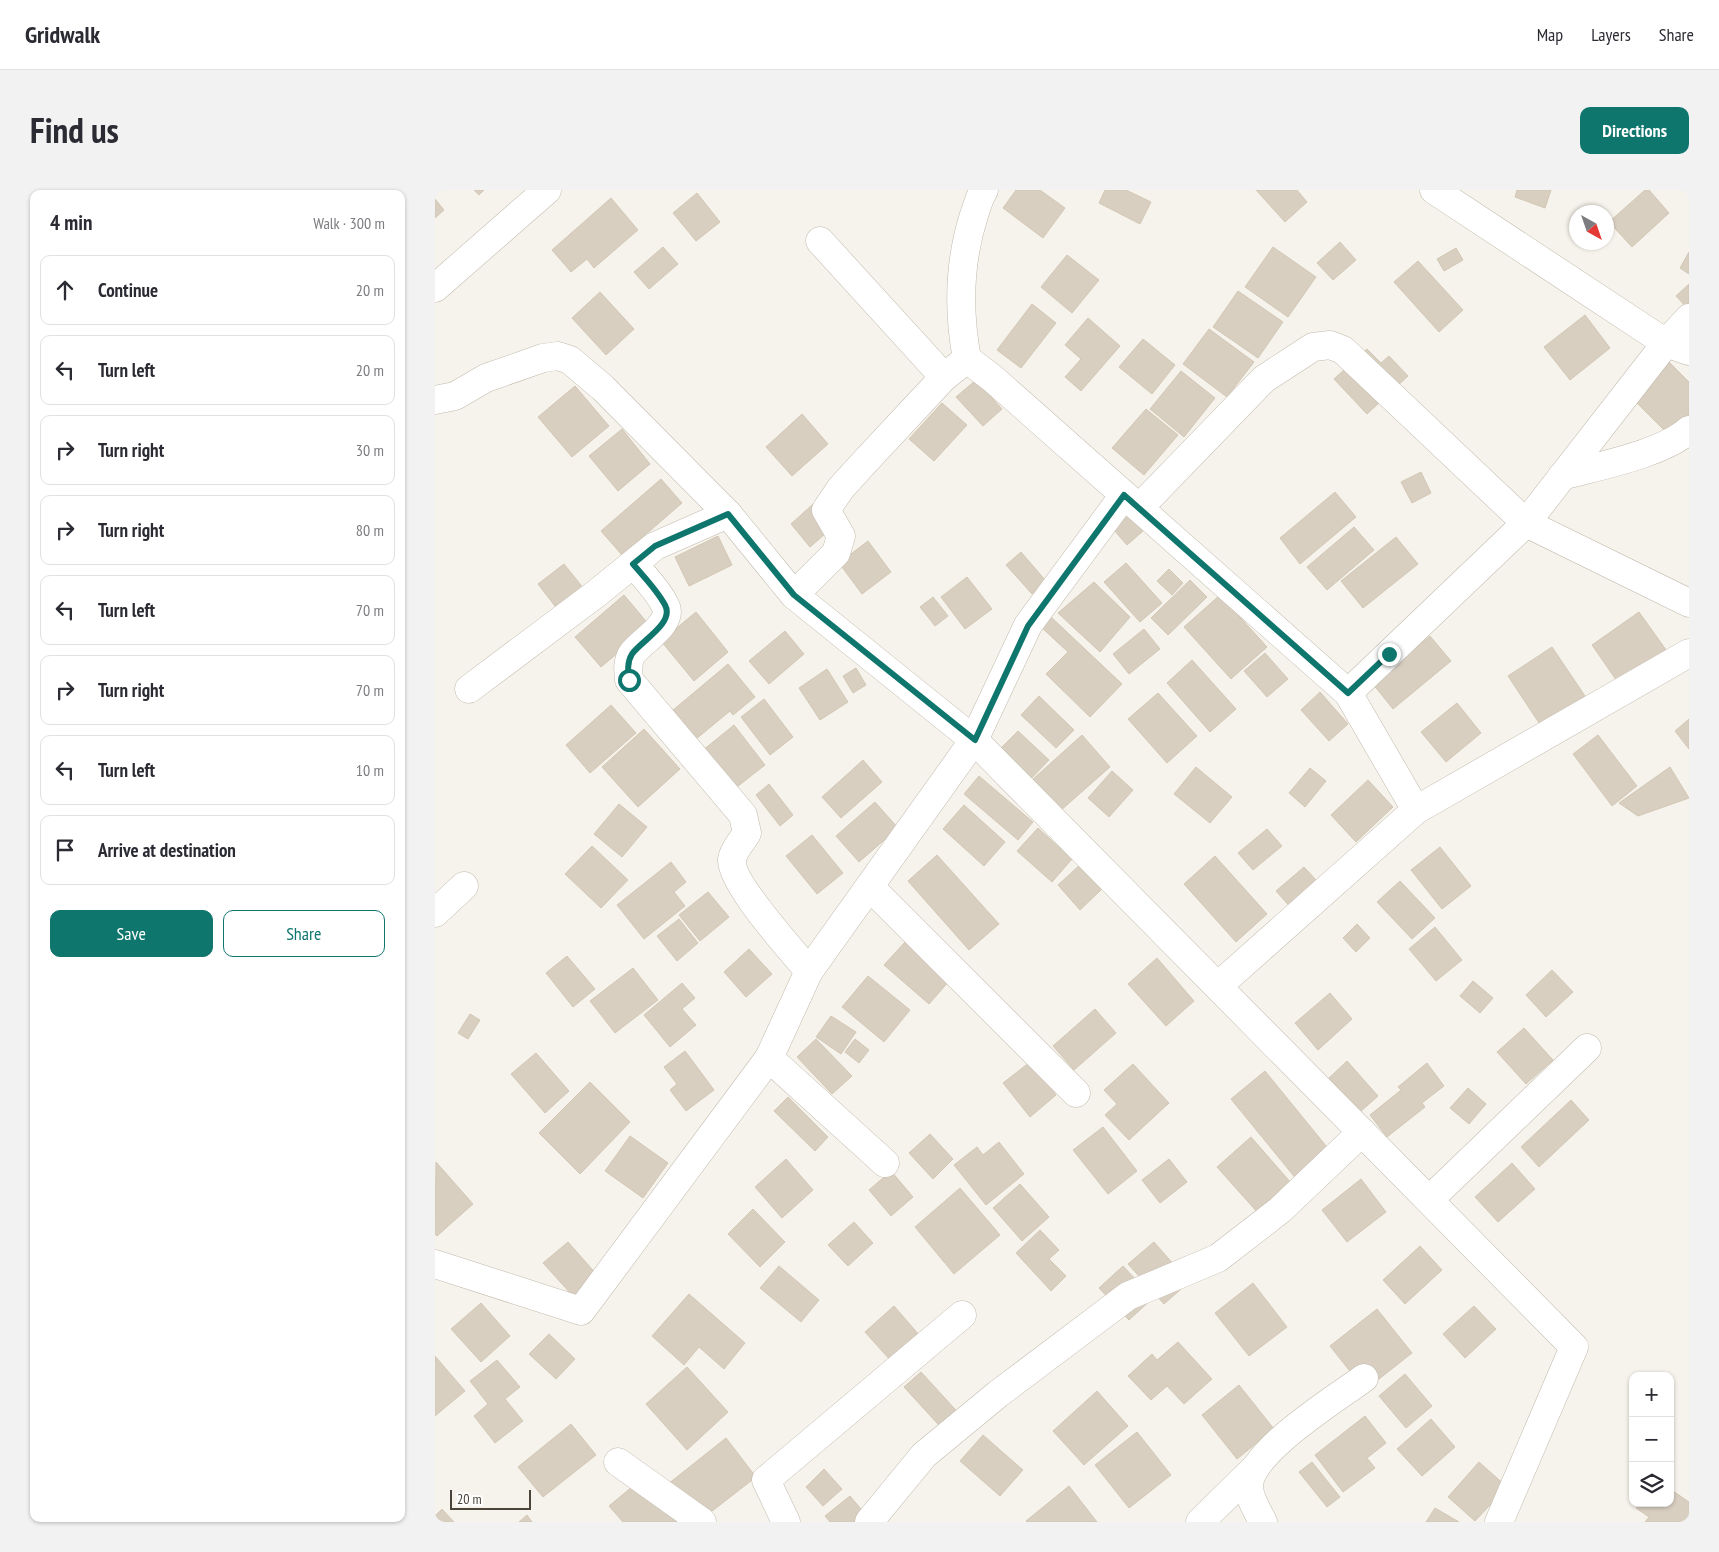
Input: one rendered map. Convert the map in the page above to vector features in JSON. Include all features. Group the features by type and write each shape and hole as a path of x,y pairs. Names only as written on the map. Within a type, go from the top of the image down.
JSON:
{"street":[{"path":"435,288 547,190"},
{"path":"984,190 968,234 962,273 961,328 967,359 992,378 1348,693 1416,810"},
{"path":"1433,190 1677,347"},
{"path":"820,241 944,377"},
{"path":"1348,693 1525,524 1563,476 1677,347 1689,318"},
{"path":"435,1264 581,1311 769,1058 809,971 975,740 1028,626 1131,502 1264,380 1313,347 1330,344 1343,350 1525,524 1689,603"},
{"path":"435,400 455,396 486,378 543,358 558,356 570,360 603,388 728,514 794,595 975,740 1574,1347 1499,1522"},
{"path":"794,595 836,553 841,536 826,510 841,488 944,377 967,359"},
{"path":"1563,476 1647,452 1683,436 1689,430"},
{"path":"469,689 655,546 728,514"},
{"path":"633,564 666,606 667,615 658,630 631,655 627,666 629,680 743,815 747,833 732,859 733,871 750,898 809,971"},
{"path":"1218,986 1416,810 1689,653"},
{"path":"435,914 464,886"},
{"path":"870,888 1076,1093"},
{"path":"1429,1200 1587,1048"},
{"path":"769,1058 885,1163"},
{"path":"869,1522 924,1455 998,1394 1128,1296 1218,1258 1280,1210 1362,1132"},
{"path":"786,1522 766,1480 962,1316"},
{"path":"1199,1522 1255,1468 1278,1441 1364,1378"},
{"path":"618,1462 702,1522"},
{"path":"1255,1468 1249,1486 1263,1522"}],"building":[{"path":"474,190 484,190 479,195"},
{"path":"1016,190 1040,190 1065,208 1043,238 1003,208"},
{"path":"1105,190 1126,190 1151,202 1140,224 1099,203"},
{"path":"1256,190 1297,190 1307,202 1285,222"},
{"path":"1517,190 1551,190 1545,208 1515,197"},
{"path":"1645,190 1649,190 1669,213 1632,247 1614,227 1614,218"},
{"path":"697,193 720,222 696,241 673,213"},
{"path":"611,198 638,230 594,268 587,259 571,272 552,250"},
{"path":"435,199 444,210 435,218"},
{"path":"1340,242 1356,260 1333,280 1317,263"},
{"path":"663,247 678,264 649,289 634,272"},
{"path":"1273,247 1316,277 1288,317 1245,287"},
{"path":"1456,248 1463,260 1444,271 1437,259"},
{"path":"1689,252 1689,274 1680,268"},
{"path":"1067,255 1099,280 1072,313 1041,287"},
{"path":"1418,261 1463,310 1439,332 1394,282"},
{"path":"1689,284 1689,310 1676,296"},
{"path":"1238,291 1283,322 1258,358 1213,327"},
{"path":"600,292 634,329 606,355 572,318"},
{"path":"1032,304 1056,323 1021,368 997,350"},
{"path":"1585,315 1610,348 1570,380 1544,347"},
{"path":"1088,318 1120,346 1081,391 1065,377 1081,359 1065,345"},
{"path":"1209,329 1254,362 1227,397 1183,364"},
{"path":"1143,339 1175,365 1152,394 1119,367"},
{"path":"1367,349 1381,363 1389,356 1408,376 1367,414 1334,379"},
{"path":"1668,361 1689,382 1689,415 1669,435 1631,397"},
{"path":"1181,371 1215,398 1184,437 1150,409"},
{"path":"976,380 1002,409 983,426 956,397"},
{"path":"575,386 609,426 572,457 538,417"},
{"path":"942,403 967,425 934,461 909,439"},
{"path":"1146,409 1178,435 1144,475 1112,448"},
{"path":"802,414 828,444 792,476 766,447"},
{"path":"622,429 650,464 618,491 589,456"},
{"path":"1421,472 1431,493 1412,503 1401,482"},
{"path":"661,479 682,503 622,555 601,531"},
{"path":"1335,492 1356,517 1300,564 1280,538"},
{"path":"822,496 842,519 810,547 791,524"},
{"path":"1129,515 1143,531 1127,545 1113,529"},
{"path":"1354,527 1374,550 1327,590 1307,567"},
{"path":"718,536 732,565 689,586 675,557"},
{"path":"1396,537 1418,564 1363,608 1341,581"},
{"path":"868,541 891,572 862,594 839,563"},
{"path":"1021,552 1046,581 1032,594 1006,565"},
{"path":"1126,563 1162,603 1140,622 1104,582"},
{"path":"564,564 584,589 558,610 538,584"},
{"path":"1169,569 1183,583 1172,595 1157,581"},
{"path":"967,577 992,609 965,629 941,597"},
{"path":"1190,580 1207,597 1168,635 1151,618"},
{"path":"1094,582 1130,617 1100,652 1058,613"},
{"path":"624,595 650,626 601,667 575,637"},
{"path":"1220,595 1267,647 1231,679 1184,627"},
{"path":"933,597 948,616 935,626 920,607"},
{"path":"696,612 728,652 694,681 661,641"},
{"path":"1639,612 1669,654 1621,687 1592,645"},
{"path":"1051,617 1122,684 1090,717 1046,674 1068,652 1041,627"},
{"path":"1144,629 1160,649 1129,674 1113,654"},
{"path":"785,631 804,654 769,684 749,661"},
{"path":"1430,636 1451,661 1393,709 1373,684"},
{"path":"1552,647 1585,696 1541,726 1508,676"},
{"path":"1265,653 1288,679 1267,697 1244,671"},
{"path":"1192,660 1236,709 1210,732 1167,683"},
{"path":"728,664 755,697 733,715 730,711 696,739 672,711"},
{"path":"856,668 866,685 853,693 843,676"},
{"path":"827,669 848,702 820,720 799,688"},
{"path":"1320,692 1348,724 1329,741 1301,710"},
{"path":"1158,693 1197,736 1167,763 1128,719"},
{"path":"1039,696 1074,730 1056,748 1021,715"},
{"path":"764,699 793,737 770,755 741,717"},
{"path":"1457,703 1481,733 1446,762 1421,732"},
{"path":"611,705 636,733 590,773 566,745"},
{"path":"1689,719 1689,749 1675,731"},
{"path":"734,725 765,765 733,790 702,751"},
{"path":"644,729 680,769 638,807 602,767"},
{"path":"1018,731 1049,760 1024,786 993,756"},
{"path":"1082,735 1110,767 1060,811 1032,780"},
{"path":"1598,735 1637,786 1612,806 1573,754"},
{"path":"863,760 882,782 841,818 822,797"},
{"path":"1196,767 1232,797 1210,823 1174,794"},
{"path":"1670,767 1689,798 1638,816 1619,803"},
{"path":"1310,768 1326,781 1305,807 1289,793"},
{"path":"1112,771 1133,790 1109,817 1088,798"},
{"path":"979,776 1033,822 1018,840 964,794"},
{"path":"1368,780 1393,807 1356,842 1331,815"},
{"path":"769,784 793,815 780,826 756,795"},
{"path":"875,802 898,828 859,862 836,836"},
{"path":"619,804 647,827 622,857 594,834"},
{"path":"964,805 1005,842 984,866 943,829"},
{"path":"1038,828 1072,859 1052,882 1017,851"},
{"path":"1267,829 1282,846 1253,870 1238,853"},
{"path":"812,835 843,873 817,894 786,856"},
{"path":"592,846 628,880 601,908 565,874"},
{"path":"1440,847 1471,886 1442,909 1411,870"},
{"path":"937,855 999,924 969,950 908,881"},
{"path":"1215,856 1267,914 1236,942 1184,884"},
{"path":"671,862 686,882 674,892 685,906 644,939 617,905"},
{"path":"1081,864 1103,888 1080,910 1058,885"},
{"path":"1304,867 1329,894 1301,919 1276,891"},
{"path":"1400,881 1435,918 1412,939 1377,902"},
{"path":"708,892 729,917 700,941 679,915"},
{"path":"679,919 698,943 677,961 657,936"},
{"path":"1357,924 1370,938 1356,952 1343,938"},
{"path":"1435,927 1462,960 1436,981 1409,949"},
{"path":"905,942 950,980 929,1004 884,965"},
{"path":"749,949 772,974 746,997 724,972"},
{"path":"567,956 595,989 573,1007 546,973"},
{"path":"1157,958 1194,1001 1166,1026 1128,984"},
{"path":"633,968 658,1000 615,1033 590,1001"},
{"path":"1552,970 1573,992 1546,1017 1526,995"},
{"path":"868,976 910,1010 884,1042 842,1007"},
{"path":"1473,981 1493,998 1480,1013 1460,996"},
{"path":"682,983 695,998 682,1009 696,1025 670,1047 644,1015"},
{"path":"1330,993 1352,1019 1318,1050 1295,1023"},
{"path":"1095,1009 1116,1033 1074,1070 1053,1046"},
{"path":"470,1014 480,1020 468,1039 458,1033"},
{"path":"831,1016 856,1032 841,1054 816,1037"},
{"path":"1524,1028 1553,1060 1526,1084 1497,1052"},
{"path":"816,1039 852,1076 832,1094 797,1057"},
{"path":"855,1039 869,1050 859,1063 845,1052"},
{"path":"685,1051 714,1090 686,1111 670,1090 677,1084 664,1067"},
{"path":"536,1053 569,1091 545,1113 511,1074"},
{"path":"1347,1061 1378,1096 1360,1112 1329,1078"},
{"path":"1030,1062 1056,1095 1030,1117 1003,1083"},
{"path":"1427,1063 1444,1086 1422,1103 1425,1107 1387,1137 1370,1115 1401,1090 1398,1087"},
{"path":"1133,1064 1169,1103 1129,1140 1105,1115 1117,1104 1104,1090"},
{"path":"1265,1071 1340,1163 1306,1191 1231,1099"},
{"path":"590,1082 630,1122 580,1174 539,1133"},
{"path":"1468,1088 1486,1104 1469,1124 1450,1108"},
{"path":"788,1097 828,1137 815,1151 774,1111"},
{"path":"1571,1100 1589,1120 1539,1167 1521,1147"},
{"path":"1103,1127 1137,1171 1108,1194 1073,1150"},
{"path":"930,1134 953,1159 933,1179 909,1153"},
{"path":"630,1136 668,1163 643,1198 605,1171"},
{"path":"1251,1137 1292,1184 1258,1213 1217,1167"},
{"path":"999,1142 1024,1174 986,1205 954,1165 977,1147 983,1155"},
{"path":"786,1159 813,1190 782,1218 755,1187"},
{"path":"1169,1159 1187,1182 1160,1203 1142,1180"},
{"path":"436,1162 473,1204 437,1236 435,1234"},
{"path":"1512,1163 1535,1189 1498,1222 1475,1197"},
{"path":"891,1171 913,1197 891,1216 869,1190"},
{"path":"1361,1179 1386,1212 1347,1242 1322,1210"},
{"path":"1020,1184 1049,1217 1022,1241 993,1208"},
{"path":"960,1188 1000,1235 954,1274 915,1227"},
{"path":"753,1209 785,1242 760,1267 728,1234"},
{"path":"854,1222 873,1243 848,1266 828,1245"},
{"path":"1040,1230 1059,1250 1049,1259 1066,1276 1051,1291 1016,1253"},
{"path":"568,1242 606,1285 582,1306 543,1263"},
{"path":"1154,1242 1189,1282 1164,1304 1128,1264"},
{"path":"1420,1246 1442,1270 1405,1304 1383,1280"},
{"path":"779,1266 819,1300 801,1322 760,1288"},
{"path":"1123,1266 1153,1298 1129,1320 1099,1288"},
{"path":"1253,1283 1287,1327 1249,1356 1215,1313"},
{"path":"689,1294 745,1343 724,1369 699,1347 684,1365 652,1336"},
{"path":"481,1303 510,1336 481,1362 451,1329"},
{"path":"894,1306 920,1336 891,1361 865,1332"},
{"path":"1474,1306 1496,1329 1465,1358 1443,1334"},
{"path":"1377,1309 1412,1353 1365,1390 1330,1346"},
{"path":"549,1334 575,1359 556,1379 529,1354"},
{"path":"1178,1342 1212,1379 1184,1404 1167,1386 1151,1400 1128,1376 1152,1354 1157,1360"},
{"path":"435,1356 465,1391 435,1416"},
{"path":"497,1360 520,1387 505,1399 523,1421 495,1443 474,1416 488,1404 470,1381"},
{"path":"687,1367 728,1412 687,1450 646,1404"},
{"path":"921,1372 964,1419 947,1434 904,1387"},
{"path":"1405,1374 1432,1406 1406,1428 1379,1396"},
{"path":"1239,1385 1274,1429 1237,1459 1202,1415"},
{"path":"1097,1391 1128,1426 1084,1465 1053,1431"},
{"path":"1365,1416 1386,1443 1367,1458 1375,1468 1343,1492 1315,1455"},
{"path":"1431,1419 1455,1447 1422,1476 1397,1449"},
{"path":"571,1424 596,1455 543,1497 518,1467"},
{"path":"1137,1432 1171,1475 1129,1508 1095,1465"},
{"path":"983,1435 1023,1470 1000,1496 960,1461"},
{"path":"726,1438 756,1477 698,1522 668,1484"},
{"path":"1312,1462 1340,1497 1327,1507 1299,1472"},
{"path":"1479,1462 1507,1487 1475,1521 1448,1497"},
{"path":"824,1469 842,1489 823,1506 806,1487"},
{"path":"650,1472 691,1522 623,1522 609,1506"},
{"path":"1069,1486 1097,1522 1026,1521"},
{"path":"1674,1492 1689,1502 1689,1522 1645,1522 1649,1517 1636,1508 1674,1507"},
{"path":"850,1496 872,1522 830,1522 825,1516"},
{"path":"1435,1508 1459,1522 1426,1522"},
{"path":"442,1509 454,1522 435,1522 435,1516"},
{"path":"527,1515 532,1522 519,1522"}],"route":[{"path":"629,680 627,666 631,655 658,630 667,615 666,606 633,564 655,546 728,514 794,595 975,740 1028,626 1124,495 1348,693 1389,654"}]}
